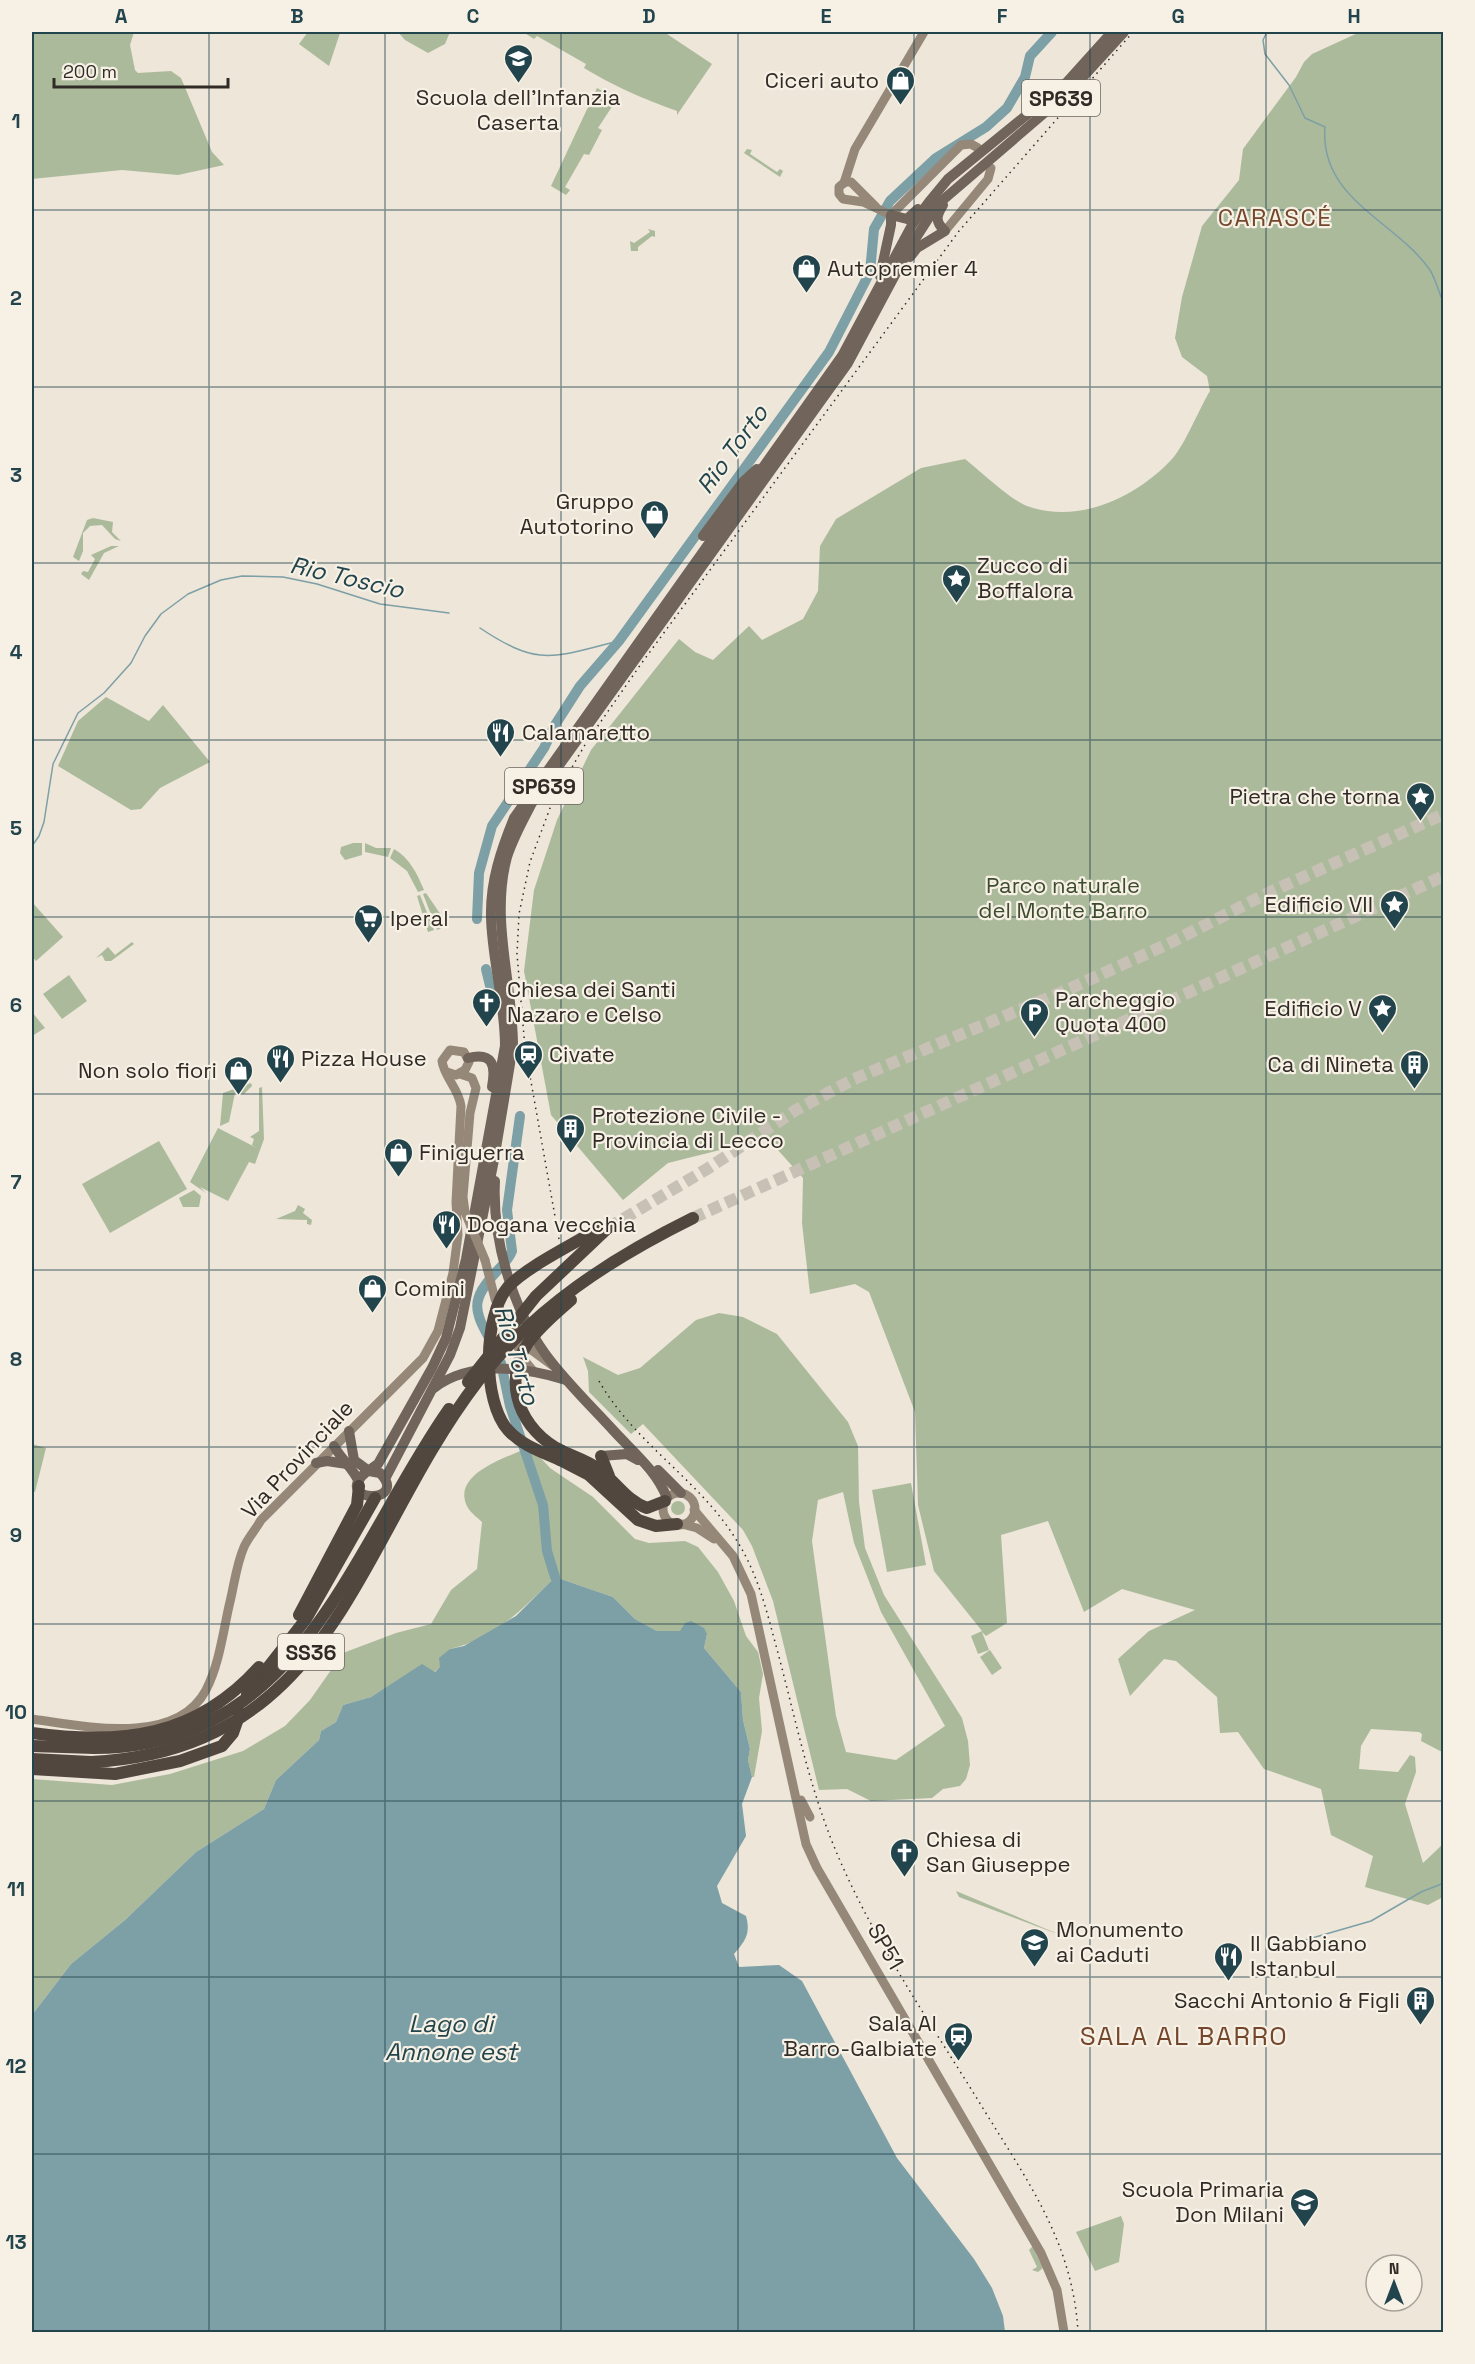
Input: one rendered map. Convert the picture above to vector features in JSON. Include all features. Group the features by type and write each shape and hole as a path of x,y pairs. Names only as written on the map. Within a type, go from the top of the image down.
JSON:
{"highway":[{"name":"SS36","path":"32,1759 92,1762 141,1756 198,1740 230,1725 276,1691 345,1606 457,1410 504,1351 552,1305 630,1251 693,1218"},
{"name":"SS36","path":"32,1746 94,1748 142,1745 187,1732 232,1709 289,1662 319,1626 433,1433 480,1365 536,1296 608,1228 593,1232 513,1282 498,1301 493,1317 492,1394 498,1416 515,1438 561,1456 585,1460 601,1471 638,1505 647,1508 666,1500"},
{"name":"SS36","path":"630,1251 537,1331 519,1360 516,1387 522,1414 538,1436 561,1456 589,1475 638,1520 656,1526 679,1524"},
{"path":"601,1455 607,1473 619,1489"},
{"path":"32,1733 76,1738 153,1733 175,1726 213,1707 256,1671 295,1623 357,1505 359,1484"},
{"name":"SS36","path":"32,1769 91,1775 130,1772 180,1761 222,1746 233,1733 249,1690 306,1619 375,1498"}],"main road":[{"path":"924,32 851,161 844,183 839,188 840,196 846,201 852,200 876,207 889,214 907,219 948,179"},
{"name":"SP639","path":"385,1479 432,1390 460,1328 494,1160 513,1046 513,1019 500,911 507,858 516,832 532,803 848,363 912,225 948,179 1066,82 1112,32"},
{"name":"SP639","path":"369,1471 378,1464 432,1368 446,1338 466,1259 505,1046 505,1022 493,940 492,889 499,854 514,818 842,356 937,206 1070,91 1124,32"},
{"path":"889,214 961,145 971,144 978,148"},
{"path":"851,161 856,187 856,195 852,200"},
{"path":"877,302 912,254 945,231 988,179 991,168"},
{"path":"844,183 856,187 876,207"},
{"path":"945,231 938,224 937,218 956,188"},
{"path":"877,302 891,225 889,214"},
{"path":"703,536 743,482 778,448"},
{"name":"Via Provinciale","path":"32,1719 102,1729 127,1729 157,1724 183,1714 191,1708 210,1682 243,1548 261,1520 423,1358 438,1331 457,1251 456,1202 461,1106 455,1088 455,1073 442,1061 448,1051 461,1050 468,1061"},
{"path":"482,1168 494,1069 485,1057 468,1061 455,1073 474,1081 463,1190 465,1212 490,1273 495,1299 531,1371"},
{"path":"468,1061 479,1083 473,1097"},
{"path":"494,1160 495,1193 506,1267 522,1312 536,1340 558,1370"},
{"path":"514,1335 558,1370 657,1477 666,1500 665,1516 679,1524 690,1519 694,1510 693,1501 681,1493 589,1403"},
{"path":"432,1390 447,1378 469,1371 531,1371 568,1380"},
{"path":"334,1446 367,1497 375,1498 385,1489 385,1479 354,1460 350,1452 349,1431"},
{"path":"334,1446 350,1452"},
{"path":"601,1455 633,1456 657,1477"},
{"path":"316,1463 327,1461 347,1464"},
{"path":"359,1484 369,1471"},
{"path":"666,1500 681,1493"},
{"name":"SP51","path":"694,1510 733,1556 756,1610 806,1844 817,1868 1041,2253 1057,2290 1064,2332"},
{"name":"SP51","path":"679,1524 706,1532 733,1556"},
{"path":"787,1755 795,1766 801,1801 810,1818"}],"green space":[{"path":"32,32 134,32 130,45 135,70 138,73 171,71 181,78 212,152 224,165 178,175 122,170 32,179"},
{"path":"308,32 340,33 329,66 299,44"},
{"path":"398,32 450,32 445,44 428,53 405,40"},
{"path":"523,32 664,32 712,64 677,115 677,111 607,81 584,68 586,64 537,36 534,39"},
{"name":"Parco naturale del Monte Barro","path":"1360,32 1443,32 1444,1753 1421,1741 1422,1734 1419,1732 1371,1729 1361,1746 1359,1769 1398,1772 1410,1755 1415,1757 1416,1772 1405,1804 1423,1863 1443,1844 1443,1897 1428,1905 1365,1887 1373,1856 1331,1835 1321,1789 1264,1769 1238,1732 1220,1733 1217,1697 1176,1661 1164,1659 1130,1696 1118,1659 1149,1631 1195,1610 1122,1589 1084,1612 1048,1521 1001,1535 1007,1623 986,1636 982,1632 989,1650 978,1654 971,1636 982,1631 934,1571 918,1505 915,1412 869,1292 855,1284 810,1294 802,1223 803,1178 777,1149 764,1139 668,1163 623,1200 551,1115 524,971 534,890 557,820 591,750 679,639 695,652 713,660 749,626 762,640 803,619 818,591 820,546 836,519 921,468 965,459 1020,503 1046,511 1066,512 1105,504 1124,496 1158,473 1172,459 1182,445 1210,391 1207,376 1182,357 1175,338 1182,297 1202,226 1239,180 1243,149 1296,77 1304,62 1312,54"},
{"path":"597,88 617,99 598,128 602,130 589,155 584,154 565,187 570,190 566,195 551,186"},
{"path":"747,149 752,150 750,154 777,172 780,169 783,171 780,177 744,153"},
{"path":"648,229 655,231 655,237 652,236 638,247 638,251 631,251 630,241 634,243 650,232"},
{"path":"93,518 113,522 112,532 121,541 115,539 102,525 90,526 83,533 83,551 79,561 73,557 87,520"},
{"path":"111,546 119,546 104,553 89,580 81,574 83,571 88,572 95,559 91,555"},
{"path":"106,697 149,721 163,705 210,762 160,788 141,809 131,810 58,766 78,721"},
{"path":"362,843 362,855 345,860 340,853 341,847"},
{"path":"365,843 376,848 391,848 388,857 365,852"},
{"path":"394,849 409,862 424,890 418,892 407,871 390,858"},
{"path":"426,893 443,918 444,927 437,930 423,894"},
{"path":"420,895 434,930 428,932 417,896"},
{"path":"32,902 63,937 36,961 32,956"},
{"path":"132,942 134,944 111,961 105,961 102,955 96,958 108,947 115,955"},
{"path":"69,975 87,1001 62,1019 43,994"},
{"path":"32,1012 45,1028 32,1036"},
{"path":"251,1083 252,1086 244,1094 235,1093 229,1122 220,1126 223,1093"},
{"path":"262,1087 264,1139 255,1164 249,1162 228,1201 200,1187 206,1193 190,1182 218,1128 257,1148 252,1145 254,1139 250,1137 259,1131 259,1088"},
{"path":"159,1141 187,1189 110,1233 82,1184"},
{"path":"194,1190 201,1196 199,1207 183,1207 179,1198"},
{"path":"298,1205 305,1209 303,1213 312,1220 311,1225 307,1224 307,1220 276,1219 295,1211"},
{"path":"719,1313 743,1317 777,1334 848,1422 858,1446 859,1502 865,1548 884,1595 962,1718 968,1741 970,1765 966,1779 960,1786 943,1789 932,1798 871,1801 847,1789 819,1790 773,1601 752,1546 743,1530 643,1424 631,1434 589,1392 588,1371 583,1357 618,1375 640,1368 696,1320","holes":["843,1492 854,1543 881,1612 945,1726 896,1760 846,1752 836,1716 812,1541 818,1500"]},
{"path":"32,1444 46,1448 35,1492 32,1491"},
{"path":"523,1450 536,1453 550,1468 593,1497 635,1539 649,1543 685,1541 698,1547 718,1572 734,1601 746,1636 758,1652 763,1674 759,1698 762,1731 754,1777 752,1777 748,1760 750,1749 743,1720 741,1692 704,1648 707,1634 657,1631 635,1619 613,1597 555,1577 520,1611 494,1630 466,1645 450,1649 441,1667 434,1672 422,1665 371,1697 343,1705 336,1722 321,1731 319,1740 276,1780 264,1809 196,1852 125,1920 71,1964 32,2015 32,1779 112,1785 170,1774 243,1751 285,1726 310,1700 343,1653 396,1633 431,1624 451,1590 477,1569 482,1522 468,1508 464,1497 466,1487 481,1470"},
{"path":"911,1483 926,1565 887,1572 872,1490"},
{"path":"675,1501 681,1501 685,1508 681,1515 675,1515 671,1511 671,1505"},
{"path":"990,1650 1002,1668 992,1675 980,1657"},
{"path":"956,1891 1063,1936 959,1897"},
{"path":"1121,2216 1124,2224 1119,2262 1095,2271 1076,2232"},
{"path":"1033,2246 1043,2268 1038,2272 1032,2270 1037,2267 1029,2250"}],"water":[{"name":"Lago di Annone est","path":"555,1577 613,1597 635,1619 657,1631 680,1631 685,1623 691,1621 704,1628 707,1634 704,1648 741,1692 743,1720 750,1749 748,1760 752,1777 742,1804 746,1836 717,1886 722,1903 746,1916 748,1928 746,1937 734,1954 739,1967 779,1965 802,1981 897,2158 974,2259 992,2288 1003,2316 1005,2332 32,2332 32,2015 71,1964 125,1920 196,1852 264,1809 276,1780 319,1740 321,1731 336,1722 343,1705 371,1697 422,1664 435,1672 440,1667 439,1658 450,1649 464,1646 516,1616"}],"waterway":[{"name":"Rio Torto","path":"477,919 479,873 492,826 544,748 555,725 580,686 619,641 829,352 870,272 874,229 890,201 936,158 986,127 1007,108 1025,77 1030,56 1052,32"},
{"path":"1267,32 1263,40 1265,54 1289,85 1305,118 1325,127 1326,152 1334,173 1362,207 1398,237 1430,270 1444,304"},
{"name":"Rio Toscio","path":"32,846 44,822 53,764 78,713 104,693 131,663 145,636 161,614 188,594 221,580 242,576 283,577 317,584 380,604 449,613"},
{"name":"Rio Toscio","path":"480,628 518,649 547,656 619,641"},
{"name":"Rio Torto","path":"486,969 493,998"},
{"name":"Rio Torto","path":"492,1343 481,1322 477,1306 482,1290 506,1262 512,1251 507,1210 520,1116"},
{"name":"Rio Torto","path":"501,1363 510,1406 543,1505 547,1551 555,1577"},
{"path":"1281,1947 1371,1921 1421,1892 1444,1883"}],"tunnel":[{"path":"608,1228 707,1169 796,1110 854,1079 1060,993 1170,943 1268,893 1444,814"},
{"path":"693,1218 1444,876"}],"railway":[{"path":"559,1239 525,1048 517,954 519,914 530,862 553,800 586,743 641,664 959,231 1133,32"},
{"path":"599,1381 631,1424 722,1519 745,1554 766,1609 811,1781 838,1856 888,1954 1017,2163 1046,2215 1068,2270 1078,2332"}],"place":[{"name":"Scuola dell’Infanzia Caserta","path":"518,84"},
{"name":"Ciceri auto","path":"900,106"},
{"name":"Autopremier 4","path":"806,294"},
{"name":"Gruppo Autotorino","path":"655,540"},
{"name":"Zucco di Boffalora","path":"956,604"},
{"name":"Calamaretto","path":"501,758"},
{"name":"Pietra che torna","path":"1421,822"},
{"name":"Edificio VII","path":"1394,930"},
{"name":"Iperal","path":"369,944"},
{"name":"Chiesa dei Santi Nazaro e Celso","path":"486,1028"},
{"name":"Edificio V","path":"1383,1034"},
{"name":"Parcheggio Quota 400","path":"1034,1038"},
{"name":"Civate","path":"528,1080"},
{"name":"Pizza House","path":"280,1084"},
{"name":"Ca di Nineta","path":"1415,1090"},
{"name":"Non solo fiori","path":"238,1096"},
{"name":"Protezione Civile - Provincia di Lecco","path":"571,1154"},
{"name":"Finiguerra","path":"398,1178"},
{"name":"Dogana vecchia","path":"446,1250"},
{"name":"Comini","path":"373,1314"},
{"name":"Chiesa di San Giuseppe","path":"905,1878"},
{"name":"Monumento ai Caduti","path":"1035,1968"},
{"name":"Il Gabbiano Istanbul","path":"1229,1982"},
{"name":"Sacchi Antonio & Figli","path":"1421,2026"},
{"name":"Sala Al Barro-Galbiate","path":"958,2062"},
{"name":"Scuola Primaria Don Milani","path":"1305,2228"}],"district":[{"name":"CARASCÉ","path":"1275,217"},
{"name":"SALA AL BARRO","path":"1184,2036"}]}
